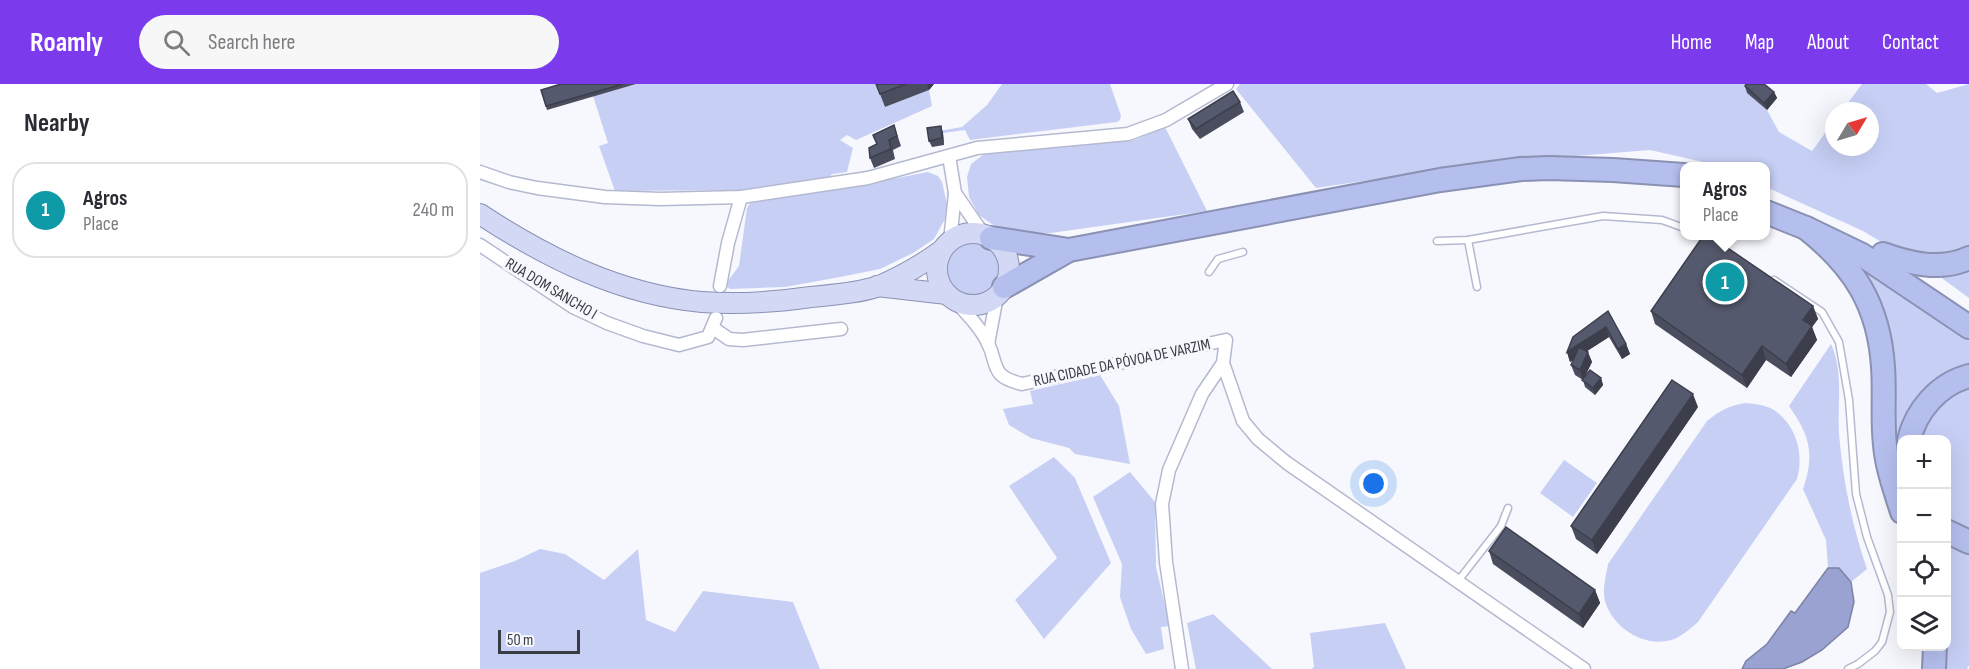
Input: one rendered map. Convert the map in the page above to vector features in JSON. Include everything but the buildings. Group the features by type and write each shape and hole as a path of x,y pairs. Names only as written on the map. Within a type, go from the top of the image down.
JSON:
{"highway":[{"path":"988,236 1069,250 1468,176 1549,168 1680,175"},
{"path":"1626,171 1680,184"},
{"path":"1770,197 1831,224 1883,254 1969,311"},
{"path":"1770,214 1862,255 1969,327"},
{"path":"1806,228 1849,269 1873,311 1880,339 1883,369 1885,446 1897,497"},
{"path":"1001,292 1069,250"},
{"path":"1883,254 1924,265 1952,263 1969,258"},
{"path":"1911,435 1919,414 1929,400 1943,387 1969,376"},
{"path":"1951,533 1969,542"},
{"path":"1934,669 1935,651"}],"main road":[{"path":"480,214 538,250 577,269 621,285 702,302 755,303 834,294 878,286 930,259 946,246 968,234 988,236 1002,248 1008,266 1008,277 1001,292 988,302 977,305 951,297 878,286"},
{"path":"946,246 939,257 937,274 940,284 951,297"}],"street":[{"path":"480,172 537,188 605,197 660,199 741,197 868,178 977,148 1128,134 1166,120 1227,84"},
{"path":"946,246 955,193 949,156"},
{"path":"955,193 988,236"},
{"path":"720,286 741,197"},
{"name":"RUA DOM SANCHO I","path":"480,245 573,307 634,333 679,345 708,337 715,323 729,339 743,340 842,329"},
{"path":"988,344 1001,292"},
{"name":"RUA CIDADE DA PÓVOA DE VARZIM","path":"951,297 988,344 995,369 1007,380 1022,384 1226,340 1223,363"},
{"path":"1223,363 1244,421 1258,440 1287,464 1584,669"},
{"path":"1182,669 1166,562 1162,504 1173,459 1202,394 1223,363"}],"lane":[{"path":"1437,241 1468,240 1603,216 1662,220 1680,227"},
{"path":"1468,240 1477,287"},
{"path":"1209,272 1218,259 1243,252"},
{"path":"1765,274 1822,312 1839,342 1849,400 1856,494 1867,537 1888,596 1890,612 1882,642 1875,651 1848,669"},
{"path":"1458,582 1501,526 1508,508"}],"shaded area":[{"path":"636,84 876,84 885,107 929,90 932,106 856,140 847,135 840,140 853,148 847,172 832,174 829,178 743,190 615,191 599,146 608,143 593,96"},
{"path":"1002,84 1110,84 1121,116 1120,120 970,140 965,130 929,135 933,132 962,127 987,105"},
{"path":"1240,84 1753,84 1748,93 1767,110 1779,132 1812,151 1825,133 1825,156 1879,156 1879,102 1849,102 1862,84 1926,84 1937,93 1969,84 1969,249 1933,259 1888,246 1863,231 1770,189 1770,162 1703,162 1650,150 1479,164 1316,188 1236,89"},
{"path":"1165,127 1207,211 1051,233 1018,234 996,227 979,215 969,197 967,177 971,164 983,155 1005,150 1135,140"},
{"path":"928,172 938,176 942,182 947,204 945,219 934,239 913,253 880,269 785,287 730,289 725,285 739,266 747,208 750,203"},
{"path":"968,241 980,241 990,245 998,253 1002,269 998,285 990,293 980,297 968,297 958,293 950,285 946,275 946,263 950,253 958,245"},
{"path":"1836,246 1969,336 1969,369 1907,435 1897,435 1897,478 1892,455 1889,352"},
{"path":"1969,264 1969,298 1931,270"},
{"path":"1831,344 1839,377 1839,434 1843,468 1853,520 1867,569 1851,582 1839,568 1828,568 1826,540 1803,489 1809,465 1806,436 1789,406"},
{"path":"1100,375 1119,406 1130,464 1075,454 1069,448 1031,438 1009,425 1003,409 1033,404 1030,391"},
{"path":"1969,385 1969,530 1961,528 1951,520 1951,435 1920,435 1943,400"},
{"path":"1746,403 1771,408 1788,424 1799,450 1797,479 1698,622 1682,635 1671,640 1661,642 1640,638 1630,633 1614,619 1605,601 1608,564 1707,421 1725,409"},
{"path":"1054,457 1075,478 1111,563 1044,639 1015,600 1057,558 1009,486"},
{"path":"1564,460 1597,483 1573,517 1540,493"},
{"path":"1130,472 1155,502 1156,567 1170,626 1161,627 1164,649 1146,654 1131,629 1120,597 1122,564 1093,497"},
{"path":"1951,539 1969,546 1969,665 1967,669 1941,669 1942,651 1951,651"},
{"path":"540,549 565,554 604,580 638,549 646,620 675,632 703,591 793,602 820,669 480,669 480,573 515,561"},
{"path":"1828,568 1839,568 1851,582 1854,602 1848,627 1822,650 1802,662 1783,669 1742,669 1746,661 1767,644 1791,611 1795,613"},
{"path":"1213,614 1272,669 1196,669 1187,623"},
{"path":"1385,623 1406,669 1311,669 1314,667 1310,633"}],"place":[{"name":"Agros","path":"1725,282"}]}
